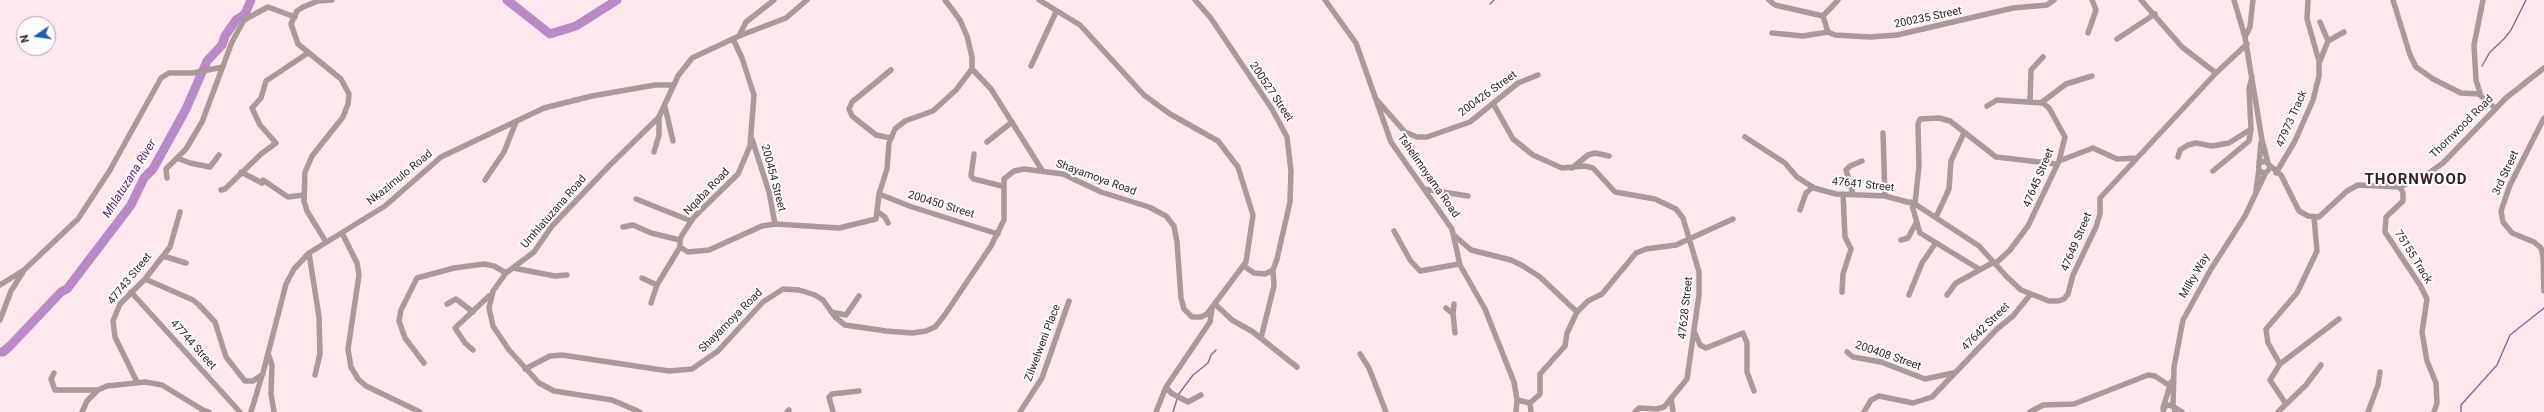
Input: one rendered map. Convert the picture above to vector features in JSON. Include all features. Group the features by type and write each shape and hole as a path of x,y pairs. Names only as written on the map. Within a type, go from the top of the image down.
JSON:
{"street":[{"path":"326,242 308,215 304,195 304,177 308,162 338,124 349,100 345,83 298,44 292,31 291,24 297,11 309,4 332,0"},
{"path":"736,37 746,22 774,0"},
{"name":"Umhlatuzana Road","path":"640,412 616,402 551,390 539,383 525,369 492,323 489,308 493,291 506,273 534,252 552,226 609,166 659,118 681,71 692,58 736,37 786,18 807,0"},
{"path":"680,247 688,252 703,252 751,229 775,224 839,228 876,219 879,194 887,169 890,138 900,124 926,114 945,101 972,69 973,59 967,36 960,20 945,0"},
{"name":"Shayamoya Road","path":"525,369 550,356 562,355 669,371 692,369 718,351 763,302 783,289 800,290 815,295 823,300 841,323 856,328 912,333 931,329 956,300 998,234 1004,214 1002,186 1004,179 1014,171 1042,170 1070,176 1101,192 1149,207 1166,216 1174,226 1177,242 1181,298 1184,309 1192,317 1196,318 1207,314 1244,266 1253,215 1242,175 1233,158 1218,142 1170,114 1144,95 1080,25 1056,12 1039,0"},
{"name":"200527 Street","path":"1195,0 1213,21 1285,132 1291,171 1290,202 1277,259 1273,270 1274,286 1261,338"},
{"name":"Tshelimnyama Road","path":"1325,0 1356,43 1373,96 1391,142 1455,236 1459,264 1485,309 1514,382 1517,400 1516,412"},
{"path":"1769,0 1775,5 1823,16"},
{"path":"1823,16 1838,0"},
{"name":"200235 Street","path":"1772,33 1803,36 1828,32 1835,35 1870,37 1897,35 2012,8 2047,4 2054,0"},
{"path":"2088,33 2096,10 2092,0"},
{"path":"2141,0 2155,14 2182,47 2216,73"},
{"name":"Milky Way","path":"2163,410 2173,374 2183,320 2197,292 2245,216 2266,172 2268,164 2262,140 2245,37 2234,0"},
{"path":"2245,37 2250,27 2253,0"},
{"name":"47973 Track","path":"2277,172 2290,151 2313,100 2319,76 2319,62 2308,26 2306,10 2308,0"},
{"path":"2392,0 2410,55 2416,67 2432,79 2456,91 2466,94 2480,94"},
{"path":"2483,0 2474,45 2480,94 2495,108"},
{"path":"167,178 166,170 186,149 200,126 238,28 250,15 268,7 295,17"},
{"path":"1031,66 1056,12"},
{"path":"2117,39 2155,14"},
{"path":"1823,16 1828,32"},
{"path":"2320,22 2328,41"},
{"path":"2319,62 2328,41 2344,32"},
{"name":"Nqaba Road","path":"680,240 691,221 738,174 748,155 752,138 754,95 736,37"},
{"name":"47649 Street","path":"1936,217 1979,246 2013,284 2030,295 2052,301 2066,297 2073,275 2100,218 2100,198 2216,73 2246,44"},
{"path":"221,190 225,189 241,172 276,143 260,125 252,108 261,98 266,81 308,53"},
{"path":"2030,102 2031,70 2044,57"},
{"path":"0,286 24,270 82,212 85,205 110,170 160,78 169,73 193,73 223,67"},
{"name":"Thornwood Road","path":"2314,217 2323,215 2347,191 2358,185 2400,187 2426,175 2443,163 2495,108 2544,68"},
{"path":"972,69 991,89 1042,170"},
{"path":"890,138 880,138 852,116 849,110 852,102 891,70"},
{"name":"200426 Street","path":"1373,96 1402,129 1411,136 1422,137 1463,126 1494,105 1521,81 1538,75"},
{"path":"1987,106 1997,100 2041,103 2066,84 2092,76"},
{"path":"2213,171 2250,141 2251,129 2249,89 2252,77"},
{"name":"Nkazimulo Road","path":"251,412 263,374 286,284 294,269 309,253 385,206 417,176 441,157 544,108 566,102 654,85 674,85"},
{"name":"47645 Street","path":"1946,295 1954,285 1979,269 1995,263 2016,243 2028,226 2058,162 2065,136 2049,108 2041,103"},
{"name":"47628 Street","path":"1494,105 1518,144 1546,162 1562,168 1585,166 1593,168 1615,192 1651,197 1676,209 1683,218 1699,272 1694,331 1687,379 1671,398 1660,408 1645,407 1640,408 1635,412"},
{"path":"665,107 673,141"},
{"path":"654,152 659,135 659,118"},
{"path":"1979,269 1935,244 1920,233 1916,223 1913,203 1919,166 1919,120 1939,118 1954,124 1996,157 2058,162 2093,148 2117,159 2137,158"},
{"name":"3rd Street","path":"2544,118 2510,185 2501,211 2503,222 2512,233 2542,247 2544,291"},
{"path":"485,180 498,163 516,122"},
{"path":"987,142 1012,122"},
{"path":"2178,157 2180,150 2188,145 2196,143 2212,146 2229,143 2251,129"},
{"path":"1883,133 1885,196"},
{"path":"1936,217 1949,189 1950,161 1964,133"},
{"path":"1745,137 1786,164 1811,186 1806,193 1800,210"},
{"name":"200454 Street","path":"752,138 769,192 775,224"},
{"name":"Milky Way","path":"2255,196 2262,140"},
{"path":"1572,168 1588,155 1595,153 1608,156"},
{"path":"974,154 971,176 974,179 1002,186"},
{"path":"177,158 209,167 215,164 219,155"},
{"path":"1853,194 1846,170 1850,166 1862,161"},
{"path":"2277,172 2266,172 2259,167 2262,162 2268,164 2277,172 2299,211 2314,217 2317,237 2317,251 2302,285 2266,328 2268,342 2280,364"},
{"path":"241,172 262,182 263,180 286,196 304,195"},
{"name":"47641 Street","path":"1811,186 1843,194 1885,196 1913,203 1936,217"},
{"name":"75155 Track","path":"2400,187 2403,193 2403,201 2386,217 2385,232 2425,296 2426,306 2422,325 2424,346 2436,383 2437,403 2434,412"},
{"path":"1424,189 1468,196"},
{"name":"200450 Street","path":"879,194 912,207 998,234"},
{"path":"1842,292 1844,274 1851,249 1845,240 1843,194"},
{"path":"636,200 691,221"},
{"name":"47743 Street","path":"137,382 115,337 113,328 115,314 131,292 145,279 163,256 173,239 180,212"},
{"path":"878,212 885,217 888,223"},
{"path":"1530,403 1540,394 1540,374 1565,346 1567,333 1576,312 1588,301 1602,294 1636,253 1646,249 1676,244 1733,219"},
{"path":"1901,240 1909,236 1916,223"},
{"path":"623,227 636,226 651,233 680,240 680,247 657,285 651,303"},
{"path":"1394,231 1410,260 1420,271 1459,264"},
{"path":"342,233 357,264 359,274 348,353 352,370 366,386 420,412"},
{"path":"1455,236 1470,250 1511,260 1523,266 1540,277 1576,312"},
{"path":"1909,295 1922,263 1935,244"},
{"path":"309,253 319,317 320,354 315,375"},
{"path":"163,256 186,263"},
{"path":"424,362 405,338 399,321 401,310 417,278 454,268 484,264 492,265 506,273"},
{"path":"1244,266 1260,275 1273,270"},
{"path":"513,268 555,276 567,275"},
{"path":"0,320 11,291 24,270"},
{"path":"642,278 657,285"},
{"path":"145,279 193,300 199,305 215,322 226,357 245,381 253,381 263,374"},
{"path":"473,350 465,343 455,328 486,301 493,291"},
{"name":"47744 Street","path":"131,292 240,412"},
{"name":"47642 Street","path":"1955,373 1997,329 2013,316 2030,295"},
{"path":"831,312 846,314 859,296"},
{"path":"447,304 456,299 473,312"},
{"name":"Zilwelweni Place","path":"1020,412 1042,378 1069,301"},
{"path":"1454,304 1453,314 1455,333"},
{"path":"1156,412 1166,387 1210,322 1214,306 1232,320 1261,338 1297,367"},
{"path":"1446,308 1453,314"},
{"path":"2286,404 2270,380 2280,364 2339,319"},
{"path":"1694,331 1700,345 1706,348 1743,332 1747,344 1747,372 1754,391"},
{"name":"200408 Street","path":"1847,352 1853,357 1881,362 1925,379 1955,373"},
{"path":"268,354 272,365 271,394 274,412"},
{"path":"1360,354 1369,368 1386,412"},
{"path":"2278,412 2306,385 2321,365"},
{"path":"2368,412 2378,385 2380,372"},
{"path":"54,373 51,379 55,390 98,390"},
{"path":"1864,412 1871,400 1879,396 1910,403 1927,400 1955,373"},
{"name":"Milky Way","path":"2173,374 2174,408"},
{"path":"2030,412 2043,405 2074,404 2148,375 2155,376 2170,386"},
{"path":"82,412 87,401 98,390 107,386 137,382 162,385 202,411 209,412"},
{"path":"1166,387 1171,393 1188,402 1201,395"},
{"path":"832,412 829,401 830,395 835,393 859,391"},
{"path":"1671,398 1673,412"},
{"path":"1517,400 1530,403"},
{"path":"1530,403 1532,412"},
{"path":"2163,410 2166,405 2182,412"}],"waterway":[{"name":"Mhlatuzana River","path":"0,352 3,352 10,346 61,292 67,289 131,205 144,178 153,169 186,109 207,61 222,45 225,36 236,20 245,14 251,0"},
{"name":"Mhlatuzana River","path":"507,0 550,34 576,26 617,0"},
{"path":"1490,4 1494,0"},
{"path":"2482,66 2490,52 2511,30 2526,0"},
{"path":"2461,412 2461,405 2497,365 2510,335 2544,308"},
{"path":"1178,395 1193,375 1208,363 1211,355 1216,350"},
{"path":"1173,412 1177,399"}],"district":[{"name":"THORNWOOD","path":"2416,180"}]}
